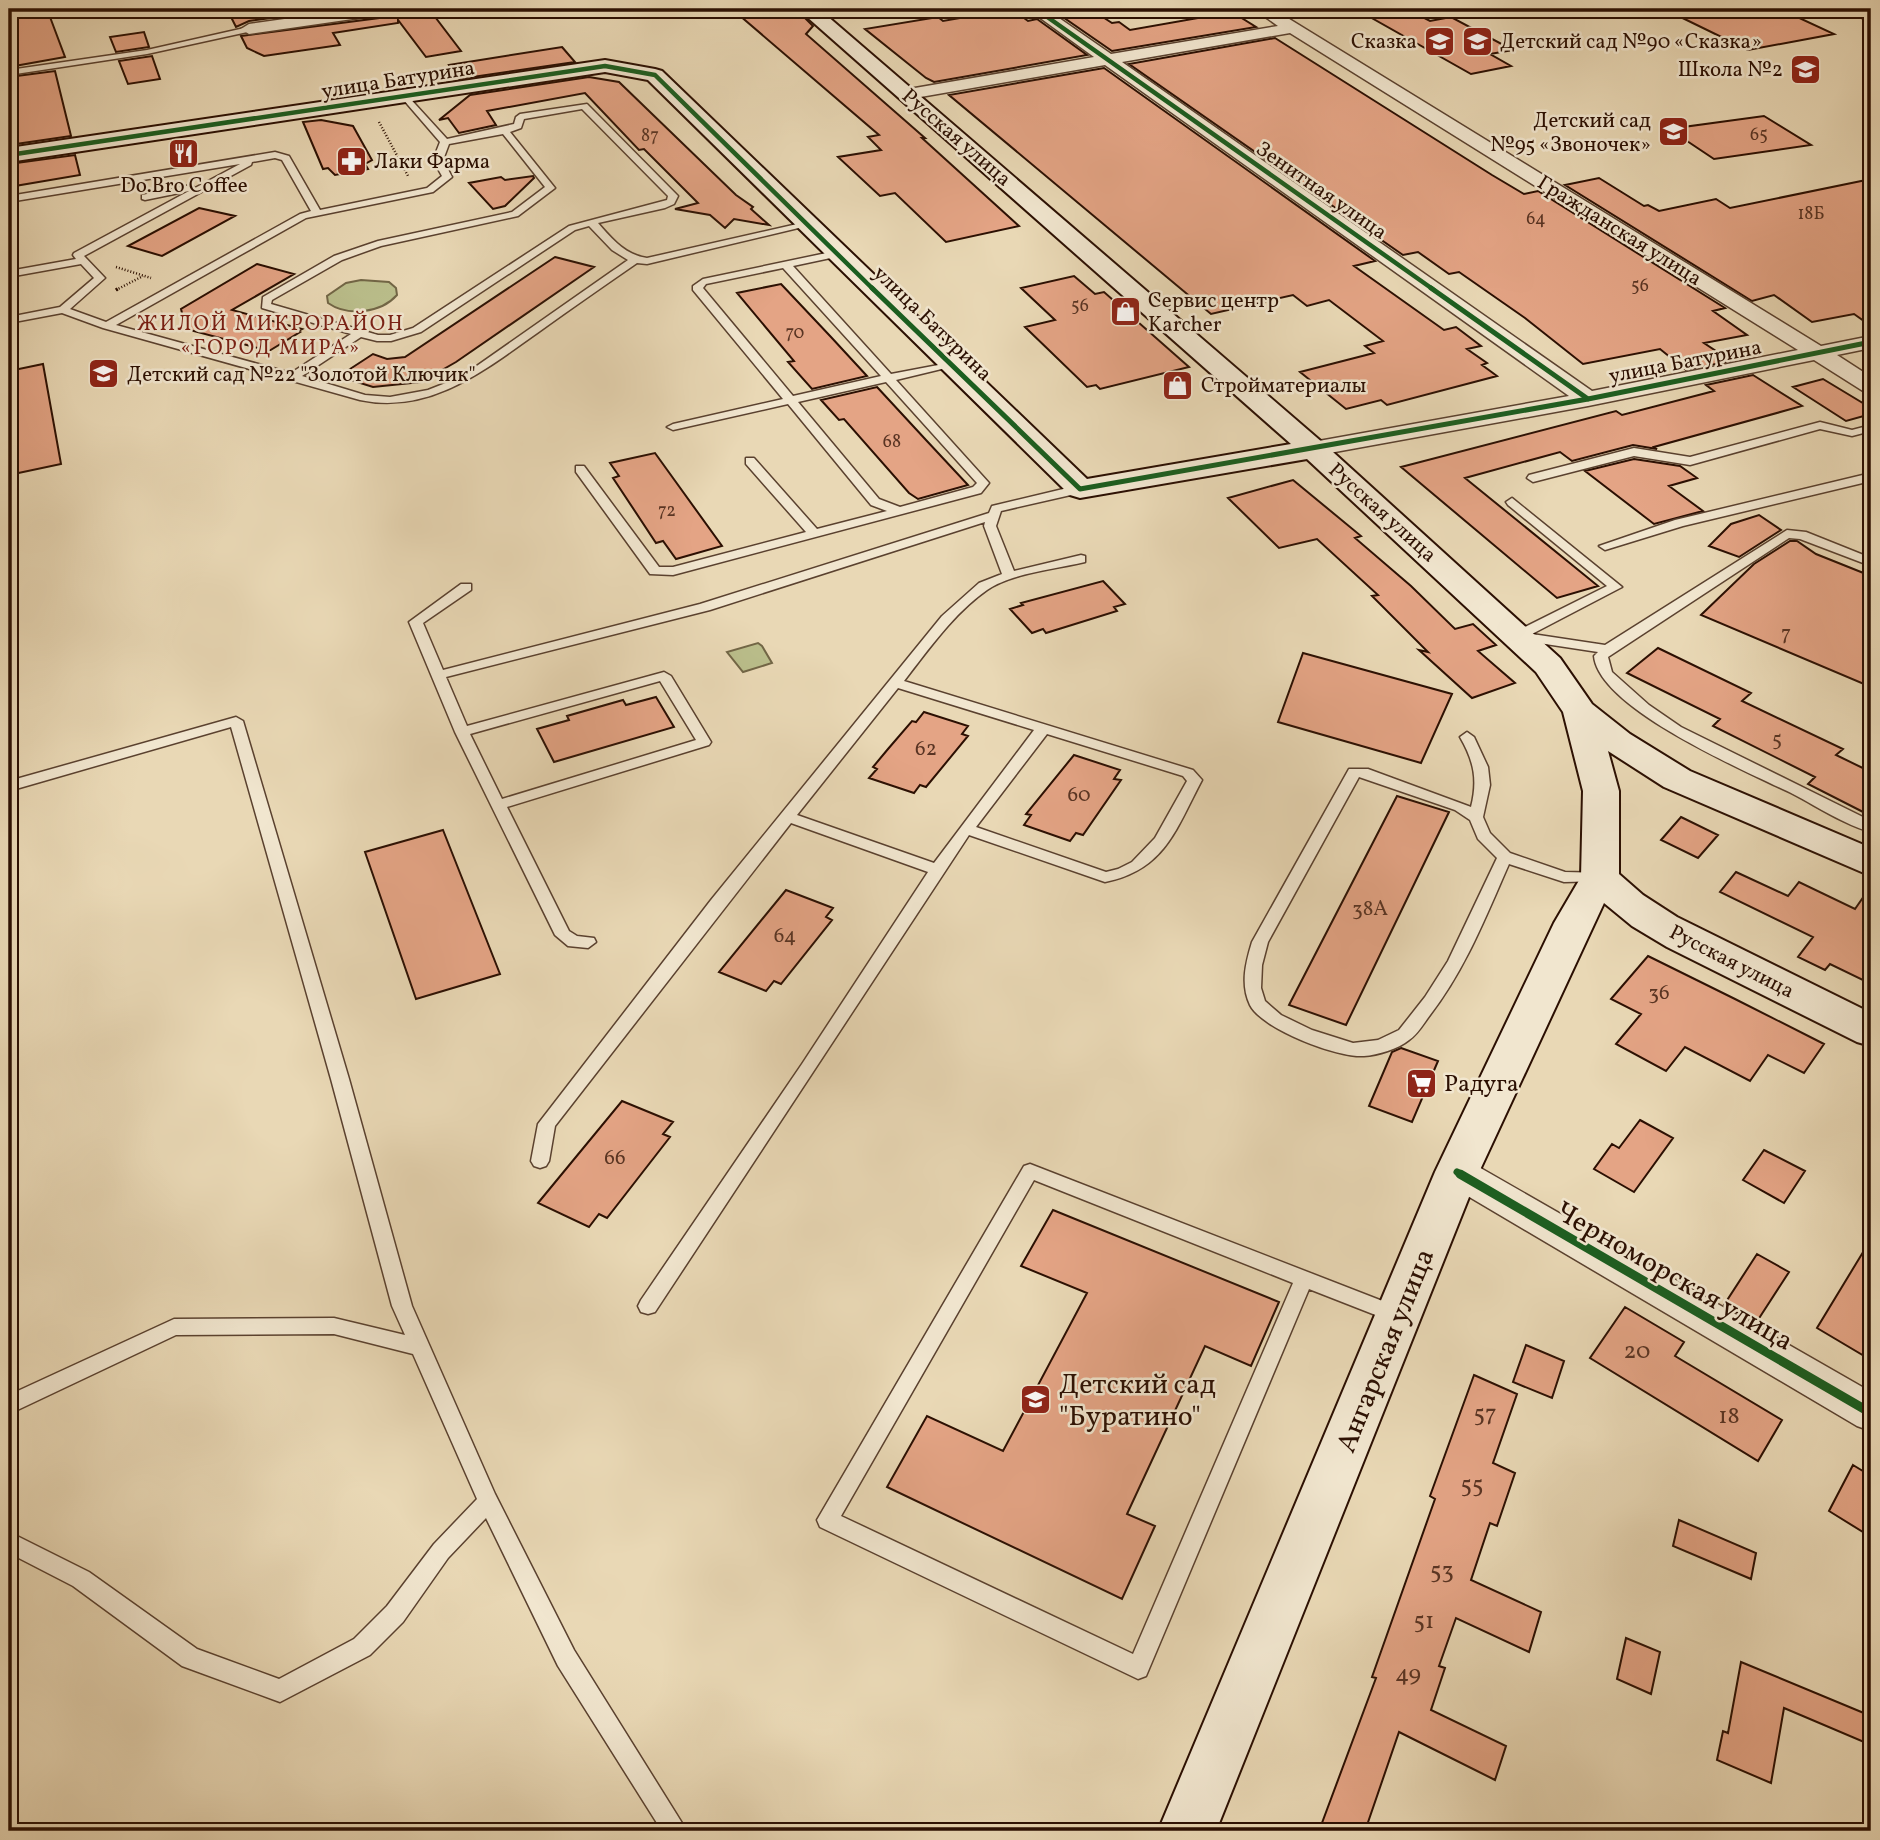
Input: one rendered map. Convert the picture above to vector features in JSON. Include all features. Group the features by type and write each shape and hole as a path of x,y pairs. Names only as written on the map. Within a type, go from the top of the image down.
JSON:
{"main road":[{"name":"Русская улица","path":"808,9 909,94 1313,449 1548,665 1580,712 1601,791 1603,815 1600,877 1617,897 1639,913 1698,945 1871,1031"},
{"name":"улица Батурина","path":"9,155 605,66 655,75 1080,489 1313,449"},
{"path":"1580,712 1627,748 1678,779 1871,863"},
{"path":"1601,791 1615,779 1642,771 1678,779"},
{"name":"Ангарская улица","path":"1188,1831 1457,1172 1573,923 1600,877"},
{"path":"1573,923 1604,911 1623,909 1639,913"}],"street":[{"path":"249,29 387,9"},
{"name":"Зенитная улица","path":"1036,9 1588,399"},
{"name":"Гражданская улица","path":"1262,9 1871,386"},
{"path":"909,94 1293,28"},
{"name":"улица Батурина","path":"1313,449 1588,399 1871,342"},
{"name":"Черноморская улица","path":"1457,1172 1871,1413"}],"lane":[{"path":"1846,9 1871,20"},
{"path":"9,73 147,52 249,29"},
{"path":"405,96 445,142"},
{"path":"445,142 505,131 518,126 520,117 584,106 673,196 671,202 663,206 572,228 417,330 391,338 360,333 266,306 267,299 338,258 377,244 515,214 550,188 505,131"},
{"path":"107,326 303,216 430,190 447,177 438,160 445,142"},
{"path":"9,199 275,155 286,158 317,213"},
{"path":"9,320 63,310 100,278 78,255 83,251 260,157"},
{"path":"145,197 209,184"},
{"path":"591,222 621,254 634,260"},
{"path":"63,310 107,326 364,398 390,400 432,393 466,379 634,260 664,257 806,225"},
{"path":"836,254 704,282 697,288 875,502 899,511"},
{"path":"9,274 82,261"},
{"path":"580,469 655,571 673,571 978,490 983,483 786,265"},
{"path":"293,377 360,333"},
{"path":"673,427 950,364"},
{"path":"1533,478 1634,452 1690,461 1820,425 1852,433 1871,428"},
{"path":"750,461 814,534"},
{"path":"1605,545 1679,523 1871,477"},
{"path":"1009,576 990,526 996,509 1080,489"},
{"path":"1512,502 1615,587 1518,636"},
{"path":"438,675 705,607 994,515"},
{"path":"1871,562 1802,535 1787,534 1606,649 1601,656 1602,667 1607,675 1644,708 1676,730 1871,827"},
{"path":"540,1161 547,1124 717,904 947,619 984,586 1009,576 1081,559"},
{"path":"466,587 416,622 462,732 563,935 574,942 588,942"},
{"path":"1518,636 1606,649"},
{"path":"462,732 664,676 704,742 498,805"},
{"path":"896,683 1188,773 1195,780 1150,857 1122,876 1105,877 966,829"},
{"path":"9,786 236,721 402,1306 488,1501 566,1658 675,1831"},
{"path":"648,1306 754,1153 936,869 1043,729"},
{"path":"1467,737 1480,758 1485,781 1476,817 1483,835 1506,857 1564,877 1600,877"},
{"path":"1476,817 1460,807 1363,772 1354,772 1261,942 1253,967 1251,985 1259,1007 1278,1022 1312,1037 1362,1050 1403,1037 1428,1006 1458,959 1506,857"},
{"path":"789,817 936,869"},
{"path":"1304,1279 1138,1668 827,1520 1030,1171 1398,1315"},
{"path":"9,1405 174,1327 334,1326 420,1347"},
{"path":"9,1542 81,1579 190,1658 280,1691 362,1647 395,1614 441,1551 488,1501"}],"green space":[{"path":"361,280 389,282 396,288 397,295 382,306 364,311 345,310 328,303 327,296 346,283"},
{"path":"758,643 772,663 743,672 727,652"}],"building":[{"path":"47,9 65,57 9,67 9,14"},
{"path":"273,9 339,9 249,21 236,27 230,15"},
{"path":"397,9 429,9 461,51 426,57 398,20 398,23 333,33 340,45 264,56 247,48 241,36 387,17"},
{"path":"732,9 796,9 813,26 806,34 925,138 922,138 1019,226 946,242 895,193 880,196 838,157 881,150 868,137 879,135"},
{"path":"1012,9 1028,21 1037,19 1087,55 934,82 865,29 938,17 943,21"},
{"path":"1664,9 1780,9 1834,34 1748,50"},
{"path":"1092,10 1112,23 1119,22 1130,30 1232,12 1256,27 1112,51 1060,15"},
{"name":"Сказка","path":"1409,10 1430,21 1451,17 1513,50 1490,54 1511,66 1471,74 1370,17"},
{"path":"144,32 149,47 116,52 110,37"},
{"path":"1275,38 1492,175 1524,194 1538,191 1725,308 1713,311 1747,335 1704,343 1731,361 1686,370 1660,349 1583,364 1525,318 1459,272 1449,274 1418,252 1403,255 1129,64"},
{"path":"562,47 575,62 459,79 449,65"},
{"path":"152,56 160,79 128,84 119,61"},
{"path":"1104,68 1375,261 1354,266 1444,330 1456,327 1481,346 1467,349 1487,363 1482,365 1497,376 1387,405 1381,400 1346,409 1300,372 1374,353 1365,346 1383,341 1329,300 1307,306 1293,295 1211,314 949,95"},
{"path":"55,71 71,136 9,145 9,77"},
{"path":"589,77 619,82 769,225 734,219 725,228 710,215 675,209 698,203 644,149 639,150 585,93 487,111 496,125 459,133 448,118 439,120 470,95"},
{"path":"1764,116 1811,145 1714,159 1669,129"},
{"path":"321,120 353,126 372,160 365,164 368,169 335,175 328,168 323,169 303,122"},
{"path":"75,155 80,175 9,187 9,164"},
{"path":"533,176 505,206 493,209 469,183 501,177 505,180"},
{"path":"1599,178 1644,206 1648,205 1659,211 1716,199 1730,208 1871,179 1871,326 1854,314 1812,322 1774,295 1752,301 1565,185"},
{"path":"199,208 235,216 162,256 128,246"},
{"path":"555,257 594,267 456,362 421,382 373,387 347,379 354,374 347,371 373,354 387,359 405,357"},
{"path":"257,264 294,274 232,310 302,329 298,331 300,332 269,351 186,329 181,309"},
{"path":"1074,276 1095,294 1104,292 1189,367 1100,389 1096,385 1087,387 1025,327 1055,320 1021,288"},
{"path":"781,284 867,376 812,389 788,362 794,361 737,293"},
{"path":"43,364 61,464 9,475 9,371"},
{"path":"1753,375 1802,406 1654,447 1657,449 1633,445 1572,461 1560,452 1465,478 1598,586 1557,598 1401,467 1616,411 1622,415 1714,391 1706,385"},
{"path":"1823,379 1871,408 1871,414 1846,421 1793,387"},
{"path":"877,387 968,485 918,499 909,493 844,419 839,420 821,400"},
{"path":"655,453 722,546 676,559 663,541 656,543 613,478 619,476 610,463"},
{"path":"1634,459 1680,466 1697,478 1669,486 1703,511 1654,524 1585,471"},
{"path":"1293,480 1361,536 1355,538 1411,586 1455,629 1473,624 1496,645 1478,651 1515,683 1472,698 1419,650 1428,652 1372,596 1378,595 1317,539 1279,548 1228,498"},
{"path":"1759,515 1781,530 1739,557 1709,546 1731,524"},
{"path":"1790,541 1797,541 1816,554 1871,576 1871,687 1701,615 1754,564"},
{"path":"1103,581 1125,604 1114,607 1117,611 1046,633 1043,629 1032,633 1010,609 1023,605 1021,603"},
{"path":"1658,648 1751,693 1742,701 1843,749 1836,755 1871,772 1871,816 1808,784 1815,777 1713,726 1720,719 1627,673"},
{"path":"1303,653 1452,694 1421,763 1278,722"},
{"path":"656,697 674,727 554,762 537,729 569,720 567,716 623,700 626,705"},
{"path":"924,712 968,726 962,734 968,736 926,787 920,785 914,793 869,778 877,769 873,767 912,721 916,722"},
{"path":"1074,755 1120,770 1114,779 1121,780 1083,835 1076,833 1070,841 1024,825 1031,815 1026,814"},
{"path":"1397,796 1449,812 1346,1025 1289,1005"},
{"path":"1681,817 1718,835 1698,858 1661,840"},
{"path":"443,830 500,974 416,999 365,852"},
{"path":"1736,872 1788,896 1799,882 1855,909 1871,886 1871,984 1830,964 1825,970 1798,957 1813,937 1720,892"},
{"path":"786,890 833,908 826,917 832,920 781,984 774,981 766,991 719,972"},
{"path":"1648,956 1824,1044 1804,1073 1768,1055 1750,1081 1685,1047 1666,1071 1616,1044 1641,1014 1611,999"},
{"path":"1401,1048 1438,1061 1412,1122 1369,1106 1392,1052"},
{"path":"622,1101 673,1122 663,1134 670,1137 607,1218 599,1214 589,1227 538,1203"},
{"path":"1640,1120 1673,1138 1634,1192 1594,1169 1612,1144 1619,1148"},
{"path":"1764,1150 1805,1171 1784,1203 1743,1180"},
{"path":"1053,1210 1279,1302 1251,1366 1205,1346 1127,1514 1155,1526 1122,1599 887,1487 927,1416 1003,1451 1087,1293 1021,1266"},
{"path":"1871,1239 1871,1360 1817,1328"},
{"path":"1757,1254 1789,1272 1756,1323 1724,1305"},
{"path":"1625,1307 1684,1342 1675,1356 1782,1420 1758,1461 1590,1358"},
{"path":"1526,1345 1564,1361 1552,1398 1513,1382"},
{"path":"1474,1375 1517,1394 1493,1463 1515,1473 1497,1526 1490,1523 1471,1580 1541,1612 1529,1652 1456,1618 1439,1666 1445,1668 1431,1710 1506,1746 1495,1780 1399,1732 1365,1831 1319,1831 1376,1678 1372,1677 1435,1499 1430,1496"},
{"path":"1853,1465 1871,1476 1871,1537 1829,1511"},
{"path":"1679,1520 1756,1553 1751,1579 1673,1546"},
{"path":"1626,1638 1660,1652 1651,1694 1617,1679"},
{"path":"1741,1662 1871,1716 1871,1745 1784,1708 1771,1783 1717,1760 1723,1731 1728,1733"}],"cycle path":[{"path":"1036,9 1588,399"},
{"path":"9,155 605,66 655,75 1080,489 1588,399 1871,342"},
{"path":"1457,1172 1871,1413"}],"place":[{"name":"Сказка","path":"1440,41"},
{"name":"Детский сад №90 «Сказка»","path":"1477,41"},
{"name":"Школа №2","path":"1806,69"},
{"name":"Детский сад №95 «Звоночек»","path":"1674,132"},
{"name":"Do.Bro Coffee","path":"184,153"},
{"name":"Лаки Фарма","path":"351,161"},
{"name":"Сервис центр Karcher","path":"1125,312"},
{"name":"Детский сад №22 \"Золотой Ключик\"","path":"104,374"},
{"name":"Стройматериалы","path":"1178,385"},
{"name":"Радуга","path":"1421,1083"},
{"name":"Детский сад \"Буратино\"","path":"1036,1399"}],"district":[{"name":"ЖИЛОЙ МИКРОРАЙОН «ГОРОД МИРА»","path":"271,335"}]}
